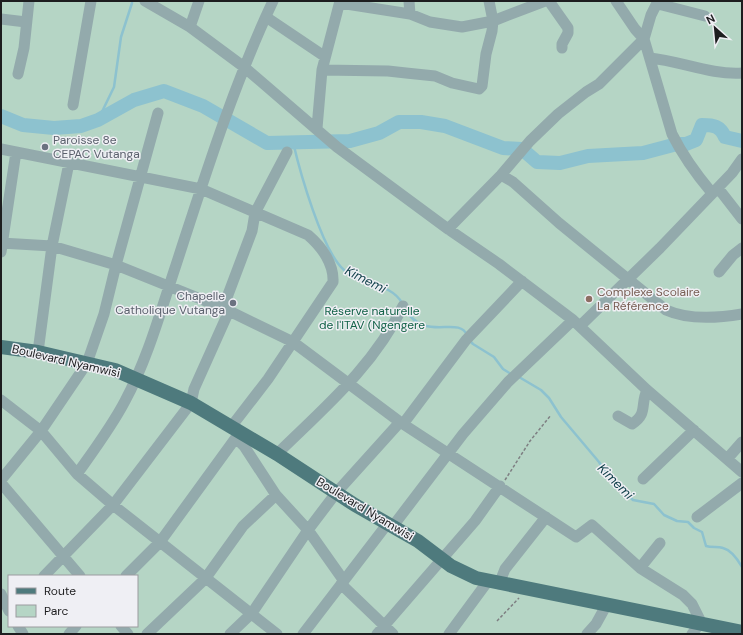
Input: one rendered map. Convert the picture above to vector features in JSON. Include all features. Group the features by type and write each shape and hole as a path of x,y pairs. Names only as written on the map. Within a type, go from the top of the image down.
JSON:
{"main road":[{"name":"Boulevard Nyamwisi","path":"1,347 38,352 115,370 190,403 236,432 277,454 336,493 418,541 442,560 462,572 494,583 524,587 709,627 742,632"}],"street":[{"path":"18,74 24,48 29,1"},
{"path":"73,105 91,1"},
{"path":"145,1 190,27 244,67 317,128 337,147 448,229 522,281 577,323 647,390 742,472"},
{"path":"190,27 199,1"},
{"path":"77,474 125,401 136,378 154,333 228,108 273,1"},
{"path":"409,1 410,14"},
{"path":"322,70 388,71 435,76 452,83 478,89 482,86 493,21 489,1"},
{"path":"317,128 324,56 340,2 410,14 430,22 462,27 493,21 545,1"},
{"path":"549,1 568,28 568,33 562,44 562,48"},
{"path":"616,1 635,29 644,39 672,134 680,150 695,172 715,190 742,220"},
{"path":"448,229 501,175 530,141 558,114 586,92 599,84 644,39 655,3 705,16"},
{"path":"266,17 324,56"},
{"path":"1,19 26,22"},
{"path":"650,58 670,60 731,74 742,73"},
{"path":"1,480 40,431 87,363 104,314 116,264 158,113"},
{"path":"1,149 201,189 308,235 324,252 333,273 333,282 268,379 236,432 160,542 127,575"},
{"path":"16,152 2,246 52,246 116,264 226,309 293,342 402,423 576,537 592,525 640,568 683,595 692,604 709,627 692,634"},
{"path":"45,575 113,505 190,403 194,389 226,309 252,231 255,213 287,152"},
{"path":"303,634 343,582 391,525 463,434 514,376 577,323 660,248 732,173 742,159"},
{"path":"38,352 52,246 69,163"},
{"path":"501,175 513,182 559,224 628,278 658,305 674,314 728,316 742,314"},
{"path":"719,272 733,255 742,248"},
{"path":"230,634 252,613 308,530 336,493 402,423 468,337 522,281"},
{"path":"277,454 363,370 390,332 403,306"},
{"path":"618,416 632,424 640,419 644,411 642,404 647,390"},
{"path":"1,400 40,431 77,474 113,505 205,579 278,634"},
{"path":"643,478 694,430"},
{"path":"236,432 276,495 308,530 343,582 381,630 393,634"},
{"path":"727,459 742,442"},
{"path":"1,483 79,575"},
{"path":"697,517 742,483"},
{"path":"381,630 475,521 500,486"},
{"path":"147,634 205,579 243,526 276,495"},
{"path":"449,634 494,583 546,517"},
{"path":"640,568 660,542"},
{"path":"1,594 7,611"},
{"path":"586,634 596,624 607,604"}],"path":[{"path":"500,486 530,441 551,415"},
{"path":"497,621 521,596 524,587"}],"green space":[{"name":"Réserve naturelle de l'ITAV (Ngengere","path":"1,1 742,1 742,634 1,634"}],"waterway":[{"path":"98,120 114,87 121,37 132,3"},
{"path":"1,116 23,125 54,128 81,126 98,120 134,100 164,91 203,106 267,143 350,141 379,133 399,122 421,122 445,126 503,148 522,149 537,162 560,163 588,156 643,153 677,144 686,144 696,140 702,125 710,125 719,128 725,137 742,141"},
{"name":"Kimemi","path":"293,142 306,191 320,229 336,260 344,270 351,275 391,291 402,303"},
{"name":"Kimemi","path":"405,309 413,319 422,325 431,327 456,327 463,330 467,335"},
{"name":"Kimemi","path":"470,341 494,357 503,369 511,374"},
{"name":"Kimemi","path":"519,377 541,390 549,398 561,417 599,462 609,478 633,500 654,504 664,515 677,521 688,522 694,528 702,532 706,546 721,547 726,549 734,556 742,567"}],"place":[{"name":"Paroisse 8e CEPAC Vutanga","path":"45,147"},
{"name":"Complexe Scolaire La Référence","path":"589,299"},
{"name":"Chapelle Catholique Vutanga","path":"233,303"}]}
